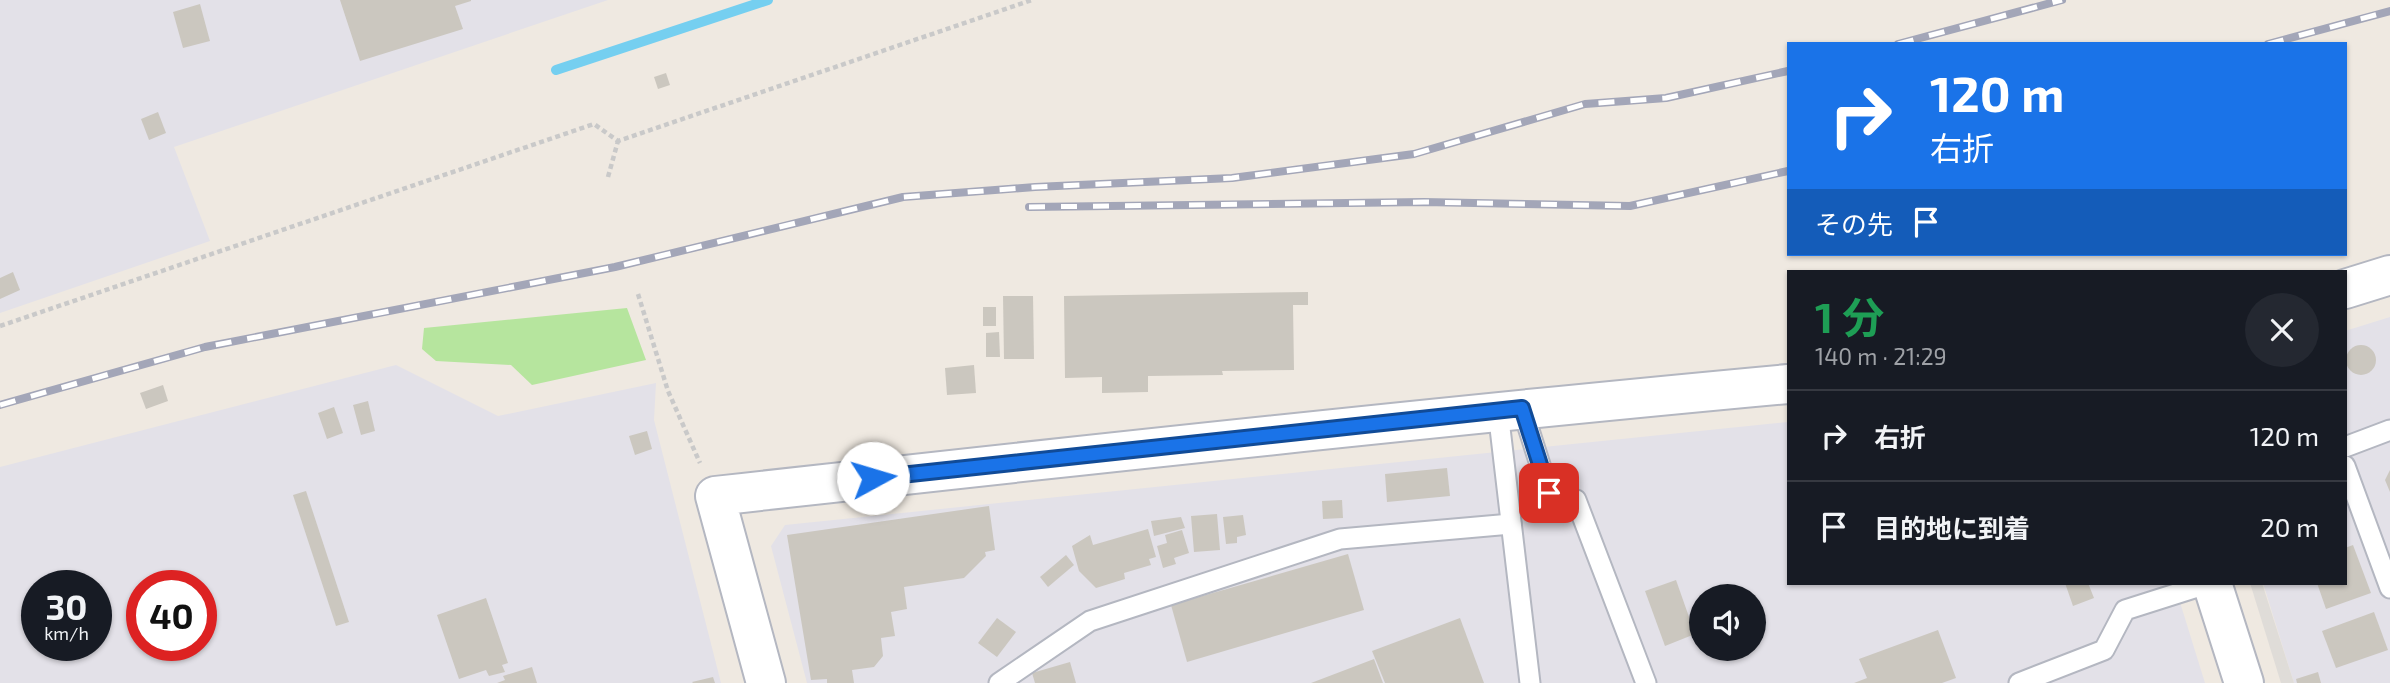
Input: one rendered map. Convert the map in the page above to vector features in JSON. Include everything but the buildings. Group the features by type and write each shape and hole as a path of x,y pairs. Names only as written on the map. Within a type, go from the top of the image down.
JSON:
{"street":[{"path":"2347,288 2390,275"},
{"path":"766,683 715,496 1510,409 1787,384"},
{"path":"2212,585 2244,683"}],"lane":[{"path":"1510,409 1511,524 1530,683"},
{"path":"1510,409 1549,493 1576,500 1646,683"},
{"path":"2347,446 2390,430"},
{"path":"2347,471 2388,578"},
{"path":"999,683 1090,621 1340,539 1511,524"},
{"path":"2019,683 2104,650 2125,610 2205,585"}],"path":[{"path":"618,141 1032,0"},
{"path":"0,327 594,124 618,141"},
{"path":"608,177 618,141"},
{"path":"638,294 668,391 715,496"}],"shaded area":[{"path":"0,0 608,0 174,147 210,241 0,313"},
{"path":"2390,317 2390,683 2294,683 2264,585 2347,585 2347,330"},
{"path":"396,365 498,416 656,383 654,420 721,683 0,683 0,467"},
{"path":"1787,422 1787,585 2175,585 2205,683 807,683 771,546 785,525"},
{"path":"2251,585 2263,585 2294,683 2281,683"}],"green space":[{"path":"627,308 646,360 532,385 511,365 436,361 422,349 424,328"}],"waterway":[{"path":"556,70 768,0"}],"railway":[{"path":"1905,42 2062,0"},
{"path":"2275,42 2390,11"},
{"path":"0,405 205,347 615,267 903,197 1035,187 1232,178 1414,154 1585,104 1666,98 1787,71"},
{"path":"1029,207 1424,202 1630,206 1787,171"}],"route":[{"path":"873,478 1522,408 1549,493"}]}
